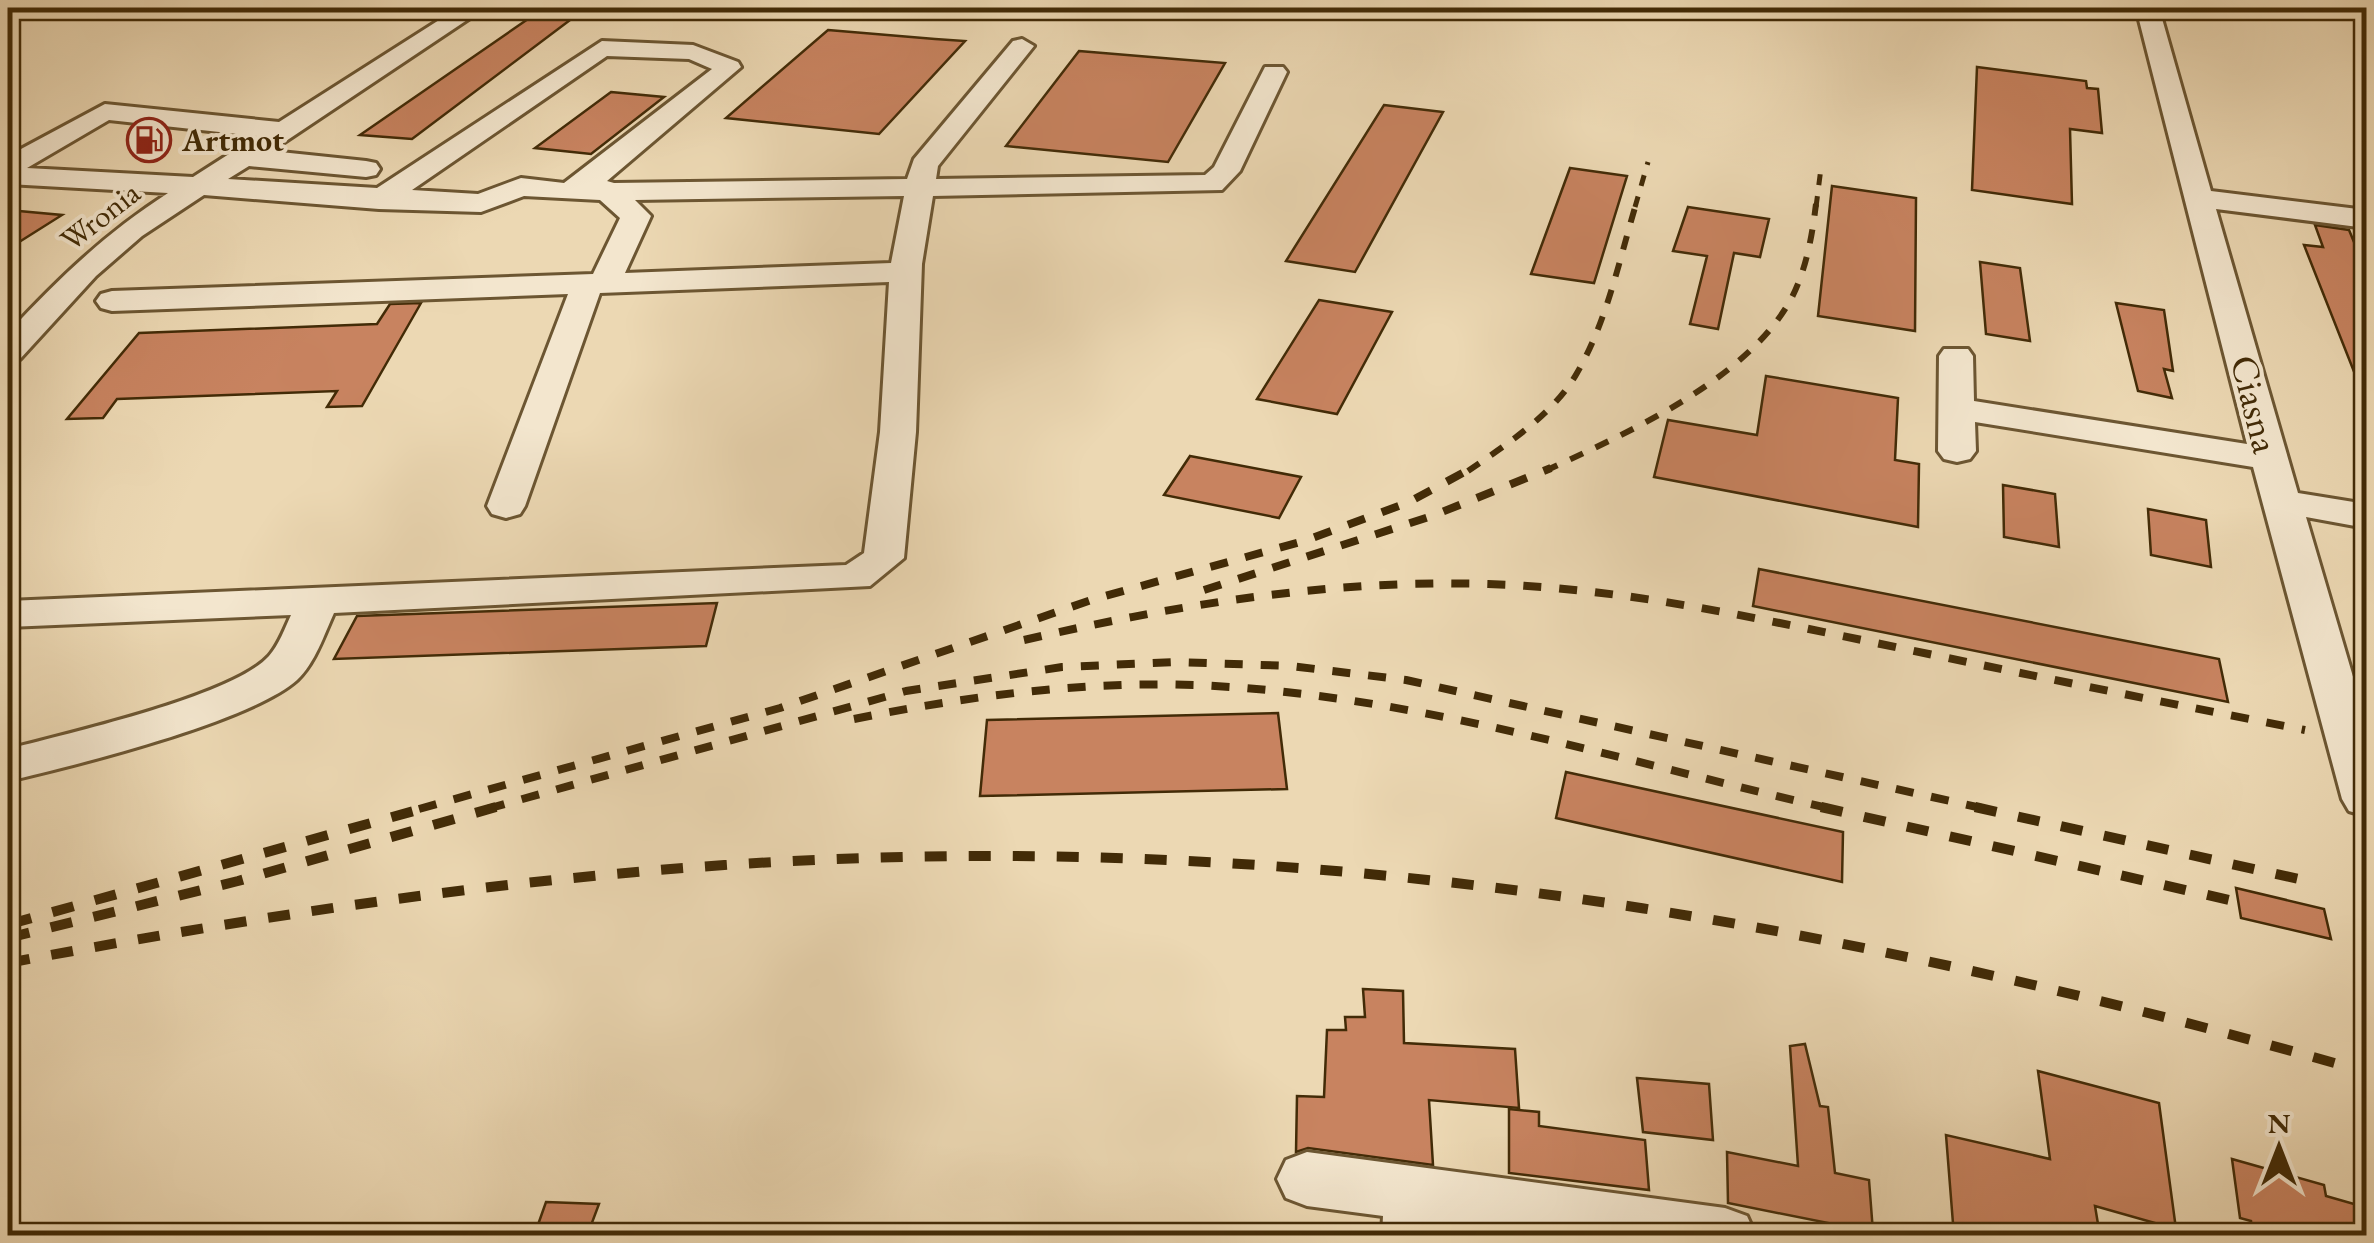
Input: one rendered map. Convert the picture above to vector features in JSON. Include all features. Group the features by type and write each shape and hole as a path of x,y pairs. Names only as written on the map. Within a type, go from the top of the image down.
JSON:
{"street":[{"name":"Wronia","path":"8,352 85,269 131,230 472,8"},
{"name":"Ciasna","path":"2147,8 2279,501 2366,799"},
{"path":"8,614 854,577 884,558 898,432 906,272 918,187 931,156 1022,46"},
{"path":"379,200 602,48 693,52 728,67 594,177 569,192"},
{"path":"243,157 569,192 1212,184 1226,171 1274,72"},
{"path":"8,167 105,112 284,131"},
{"name":"Wronia","path":"8,175 200,186"},
{"path":"200,186 379,200 481,203 521,188"},
{"path":"506,506 597,283 636,216 604,189"},
{"path":"2199,198 2366,219"},
{"path":"112,301 906,272"},
{"path":"1957,451 1957,382 2264,442"},
{"path":"2279,501 2366,516"},
{"path":"8,765 164,720 270,680 284,667 319,600"},
{"path":"1308,1179 1414,1214 1725,1236"}],"building":[{"path":"544,8 586,8 412,139 360,135"},
{"path":"828,30 965,41 879,134 726,118"},
{"path":"1079,51 1225,63 1168,162 1006,146"},
{"path":"1977,67 2086,81 2087,88 2098,89 2102,133 2070,129 2072,204 1972,190"},
{"path":"611,92 664,97 591,154 535,148"},
{"path":"1384,105 1443,112 1355,272 1286,261"},
{"path":"1570,168 1627,176 1594,283 1531,274"},
{"path":"1832,186 1916,198 1915,331 1818,316"},
{"path":"1688,207 1769,219 1760,257 1734,253 1718,329 1690,324 1707,256 1673,251"},
{"path":"8,210 62,215 8,249"},
{"path":"2315,225 2349,230 2366,271 2366,402 2304,245 2323,247"},
{"path":"1980,262 2020,268 2030,341 1986,334"},
{"path":"1319,300 1392,312 1337,414 1257,399"},
{"path":"421,303 362,406 327,407 337,391 117,399 103,418 67,419 139,333 377,324 390,304"},
{"path":"2116,303 2164,310 2173,371 2164,369 2172,398 2138,391"},
{"path":"1766,376 1898,398 1895,460 1919,464 1918,527 1654,477 1668,420 1757,435"},
{"path":"1190,456 1301,477 1279,518 1164,495"},
{"path":"2003,485 2055,494 2059,547 2004,537"},
{"path":"2148,509 2206,520 2211,567 2151,555"},
{"path":"1759,569 2219,659 2228,702 1753,606"},
{"path":"717,603 706,646 334,659 357,616"},
{"path":"1278,713 1287,789 980,796 987,720"},
{"path":"1566,772 1843,832 1842,882 1556,818"},
{"path":"2236,888 2324,909 2331,939 2241,918"},
{"path":"1363,989 1403,991 1404,1043 1515,1049 1519,1108 1429,1100 1433,1165 1308,1148 1296,1152 1297,1096 1324,1097 1327,1030 1346,1030 1345,1017 1365,1017"},
{"path":"1805,1044 1820,1106 1828,1107 1835,1173 1869,1180 1873,1232 1728,1203 1727,1152 1798,1166 1790,1046"},
{"path":"2038,1071 2159,1103 2176,1229 2095,1206 2100,1236 1954,1236 1946,1135 2050,1159"},
{"path":"1637,1078 1709,1084 1713,1140 1643,1132"},
{"path":"1509,1109 1539,1112 1539,1126 1645,1140 1649,1190 1509,1173"},
{"path":"2232,1159 2324,1185 2326,1196 2361,1206 2366,1236 2276,1236 2252,1229 2251,1221 2240,1218"},
{"path":"546,1202 599,1204 587,1236 534,1236"}],"railway":[{"path":"1635,207 1648,162"},
{"path":"1816,207 1821,168"},
{"path":"1468,471 1543,415 1577,373 1604,312 1636,204"},
{"path":"1545,471 1681,402 1744,356 1770,330 1796,290 1816,204"},
{"path":"419,809 780,708 1094,599 1304,541 1407,503 1472,468"},
{"path":"1204,590 1432,516 1551,468"},
{"path":"1024,640 1196,606 1312,590 1429,584 1537,587 1634,597 1731,614 2305,730"},
{"path":"487,809 906,691 1062,667 1176,662 1291,666 1406,680 1986,809"},
{"path":"854,719 1041,690 1136,685 1231,687 1307,694 1458,720 1832,809"},
{"path":"10,924 428,807"},
{"path":"8,938 238,881 496,807"},
{"path":"1821,807 2238,902"},
{"path":"1975,807 2308,881"},
{"path":"8,963 367,903 608,874 851,858 1151,859 1328,870 1503,889 1676,914 2022,982 2366,1072"}],"place":[{"name":"Artmot","path":"149,140"}]}
